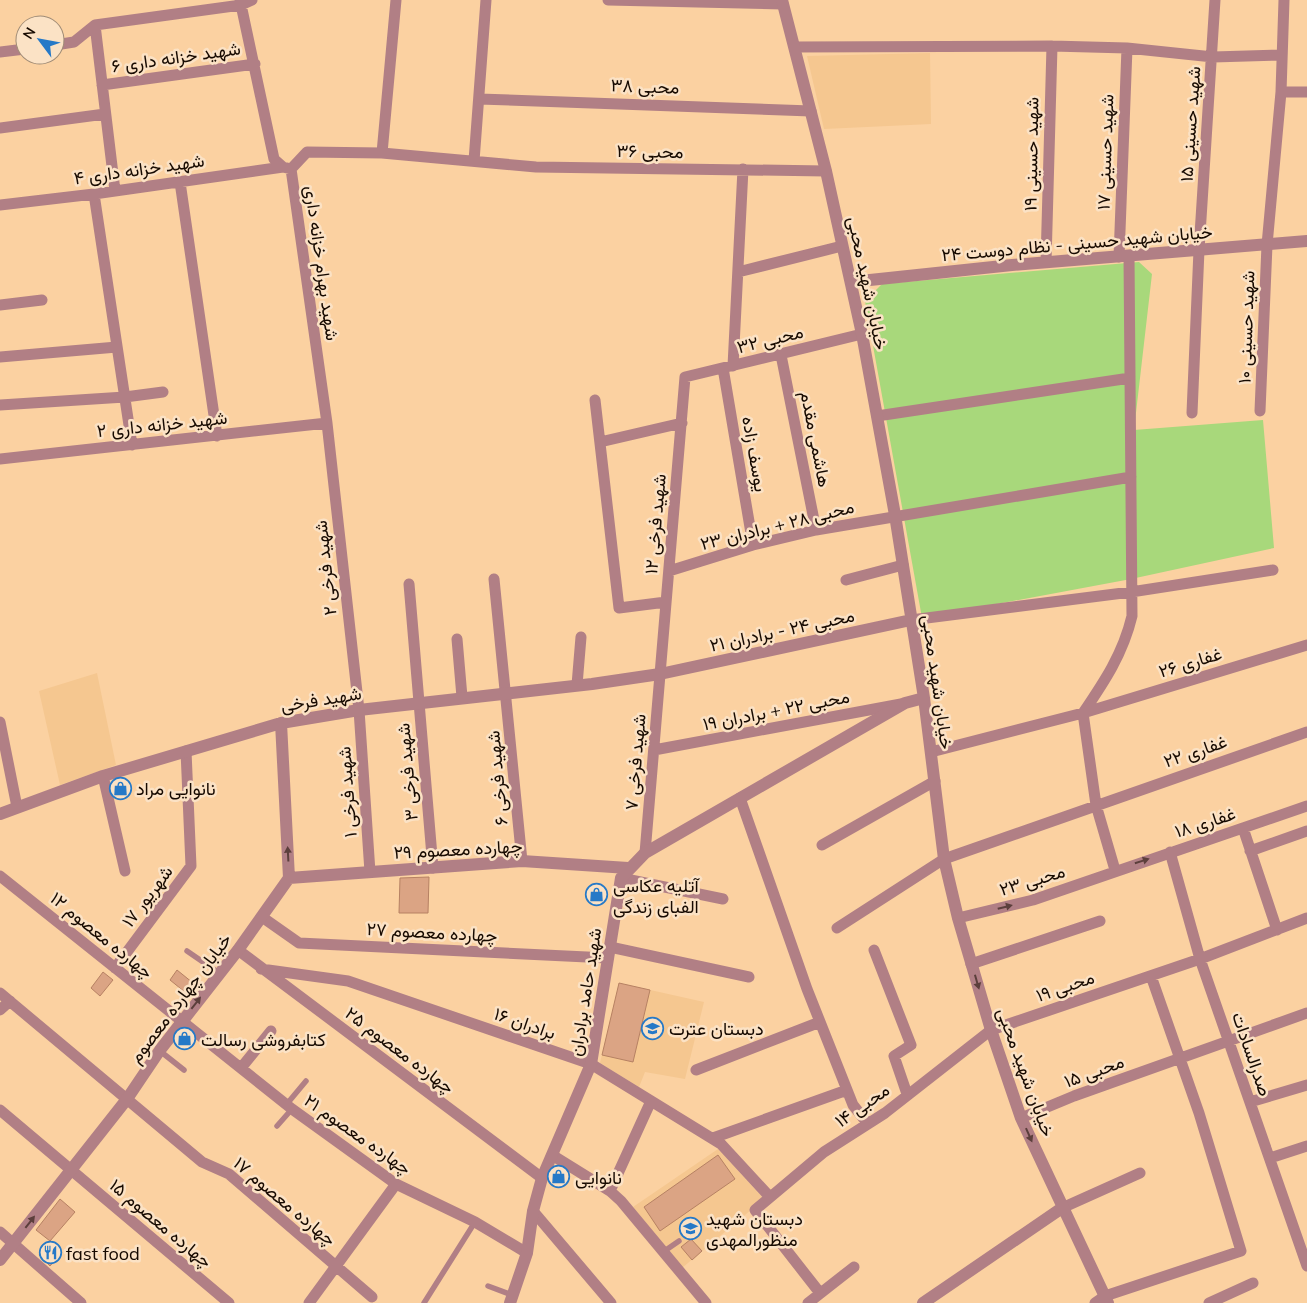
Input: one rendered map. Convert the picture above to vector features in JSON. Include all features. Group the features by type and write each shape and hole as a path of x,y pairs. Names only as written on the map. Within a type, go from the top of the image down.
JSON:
{"street":[{"path":"382,153 396,0"},
{"path":"474,162 486,0"},
{"path":"608,0 783,2"},
{"name":"شهید حسینی ۱۵","path":"1192,414 1198,250 1215,0"},
{"name":"شهید حسینی ۱۰","path":"1260,411 1267,245 1281,92 1284,0"},
{"path":"65,43 74,42 95,25 245,2"},
{"name":"شهید بهرام خزانه داری","path":"245,2 254,64 274,159 287,168 327,423"},
{"name":"خیابان شهید محبی","path":"783,2 826,171 862,334 895,515 924,698 944,859 958,918 991,1030 1022,1118 1103,1301"},
{"path":"95,25 115,191"},
{"path":"795,47 1052,46 1127,48 1212,57 1282,54"},
{"name":"شهید حسینی ۱۹","path":"1046,262 1052,46"},
{"name":"شهید حسینی ۱۷","path":"1083,713 1114,666 1126,639 1132,616 1130,378 1124,256 1127,48"},
{"path":"0,52 15,50"},
{"name":"شهید خزانه داری ۶","path":"102,84 254,64"},
{"path":"1281,92 1307,92"},
{"name":"محبی ۳۸","path":"479,99 811,110"},
{"path":"0,128 106,114"},
{"name":"محبی ۳۶","path":"287,168 307,152 382,153 536,167 826,171"},
{"name":"شهید خزانه داری ۴","path":"0,205 287,168"},
{"name":"یوسف زاده","path":"743,169 738,272 728,367 753,546"},
{"path":"180,182 217,436"},
{"path":"94,194 132,445"},
{"name":"خیابان شهید حسینی - نظام دوست ۲۴","path":"850,282 1046,262 1307,241"},
{"path":"738,272 842,246"},
{"path":"0,305 42,300"},
{"name":"محبی ۳۲","path":"685,377 862,334"},
{"path":"0,356 117,347"},
{"name":"هاشمی مقدم","path":"781,355 816,530"},
{"name":"شهید فرخی ۱۲","path":"660,674 685,377"},
{"path":"877,416 1130,378"},
{"path":"0,405 125,397 163,392"},
{"path":"595,400 619,608 666,602"},
{"name":"شهید خزانه داری ۲","path":"0,459 327,423"},
{"name":"شهید فرخی ۲","path":"327,423 359,710"},
{"path":"600,442 682,424"},
{"name":"محبی ۲۸ + برادران ۲۳","path":"669,571 753,546 816,530 895,515 1131,477"},
{"path":"846,580 902,565"},
{"path":"911,620 1132,592 1273,570"},
{"name":"شهید فرخی ۶","path":"494,579 522,861"},
{"name":"شهید فرخی ۳","path":"408,584 433,868"},
{"name":"محبی ۲۴ - برادران ۲۱","path":"660,674 911,620"},
{"path":"577,685 581,637"},
{"path":"457,639 462,697"},
{"name":"غفاری ۲۶","path":"931,752 1083,713 1307,645"},
{"name":"شهید فرخی","path":"0,814 103,776 281,722 359,710 660,674"},
{"name":"شهید فرخی ۷","path":"645,853 660,674"},
{"path":"625,873 645,853 905,703 924,698"},
{"name":"محبی ۲۲ + برادران ۱۹","path":"654,750 905,703"},
{"name":"شهید فرخی ۱","path":"359,710 370,872"},
{"path":"1083,713 1096,805 1115,870"},
{"path":"0,722 17,807"},
{"path":"281,722 289,878"},
{"name":"غفاری ۲۲","path":"837,928 944,859 1307,732"},
{"name":"۱۷ شهریور","path":"115,968 191,866 186,751"},
{"path":"103,776 125,871"},
{"path":"822,845 935,781"},
{"path":"740,798 820,1022 853,1105 868,1124"},
{"name":"غفاری ۱۸","path":"1115,870 1307,806"},
{"path":"1243,828 1277,930"},
{"path":"1250,851 1307,831"},
{"name":"صدرالسادات","path":"1170,852 1200,959 1307,1266"},
{"name":"چهارده معصوم ۲۹","path":"289,878 522,861 625,873"},
{"name":"محبی ۲۳","path":"958,918 1033,900 1115,870"},
{"path":"625,873 723,899"},
{"name":"شهید حامد برادران","path":"512,1299 527,1254 533,1211 542,1178 592,1064 609,953 625,873"},
{"name":"چهارده معصوم ۱۲","path":"0,876 182,1022"},
{"name":"خیابان چهارده معصوم","path":"0,1260 127,1099 160,1050 238,950 289,878"},
{"name":"چهارده معصوم ۲۷","path":"262,917 300,943 609,953 749,977"},
{"name":"محبی ۱۹","path":"991,1030 1200,959 1307,918"},
{"path":"971,964 1100,922"},
{"name":"چهارده معصوم ۲۵","path":"238,950 542,1178"},
{"path":"874,950 911,1045 894,1056 907,1094"},
{"name":"برادران ۱۶","path":"261,969 348,981 592,1064 713,1138 721,1144 769,1196"},
{"path":"1103,1301 1241,1251 1199,1113 1151,976"},
{"name":"چهارده معصوم ۱۷","path":"0,993 202,1162 229,1174 372,1297"},
{"path":"0,1010 10,1001"},
{"name":"محبی ۱۵","path":"1022,1118 1307,1013"},
{"name":"چهارده معصوم ۲۱","path":"182,1022 289,1107 396,1184 475,1222 527,1254"},
{"path":"696,1070 820,1022"},
{"path":"241,1068 271,1030"},
{"name":"محبی ۱۴","path":"820,1293 755,1210 769,1196 824,1152 868,1124 991,1030"},
{"path":"1250,1102 1307,1085"},
{"path":"713,1138 847,1090"},
{"path":"610,1191 651,1101"},
{"name":"چهارده معصوم ۱۵","path":"0,1110 229,1303"},
{"path":"1270,1158 1307,1146"},
{"path":"552,1155 610,1191 621,1201 706,1303"},
{"path":"923,1303 1062,1208 1140,1173"},
{"path":"309,1303 396,1184"},
{"path":"533,1211 612,1303"},
{"path":"0,1232 81,1303"},
{"path":"808,1303 854,1267"},
{"path":"1209,1303 1253,1283"}],"lane":[{"path":"187,951 219,974"},
{"path":"160,1050 184,1070"},
{"path":"277,1126 306,1082"},
{"path":"424,1303 475,1222"},
{"path":"663,1252 679,1241"},
{"path":"488,1286 512,1299"}],"shaded area":[{"path":"930,53 931,124 824,129 807,56"},
{"path":"97,673 116,765 60,785 39,691"},
{"name":"دبستان عترت","path":"619,983 704,1002 685,1079 645,1072 639,1087 600,1063"},
{"name":"دبستان شهید منظورالمهدی","path":"718,1149 764,1199 682,1268 633,1207"}],"green space":[{"path":"1139,262 1152,274 1134,430 1263,420 1274,548 1131,579 922,618 865,301 882,284"}],"building":[{"path":"429,877 428,913 399,913 400,878"},
{"path":"177,970 198,987 191,997 170,980"},
{"path":"103,972 113,980 100,996 91,988"},
{"name":"دبستان عترت","path":"619,983 650,990 633,1062 602,1055"},
{"name":"دبستان شهید منظورالمهدی","path":"718,1155 735,1179 660,1231 644,1207"},
{"path":"60,1199 75,1212 50,1241 36,1230"},
{"path":"691,1239 702,1251 692,1260 681,1247"},
{"name":"fast food","path":"50,1241 62,1252 50,1266 39,1255"}],"place":[{"name":"نانوایی مراد","path":"120,788"},
{"name":"آتلیه عکاسی الفبای زندگی","path":"597,895"},
{"name":"دبستان عترت","path":"653,1028"},
{"name":"کتابفروشی رسالت","path":"185,1039"},
{"name":"نانوایی","path":"559,1177"},
{"name":"دبستان شهید منظورالمهدی","path":"690,1228"},
{"name":"fast food","path":"50,1253"}]}
